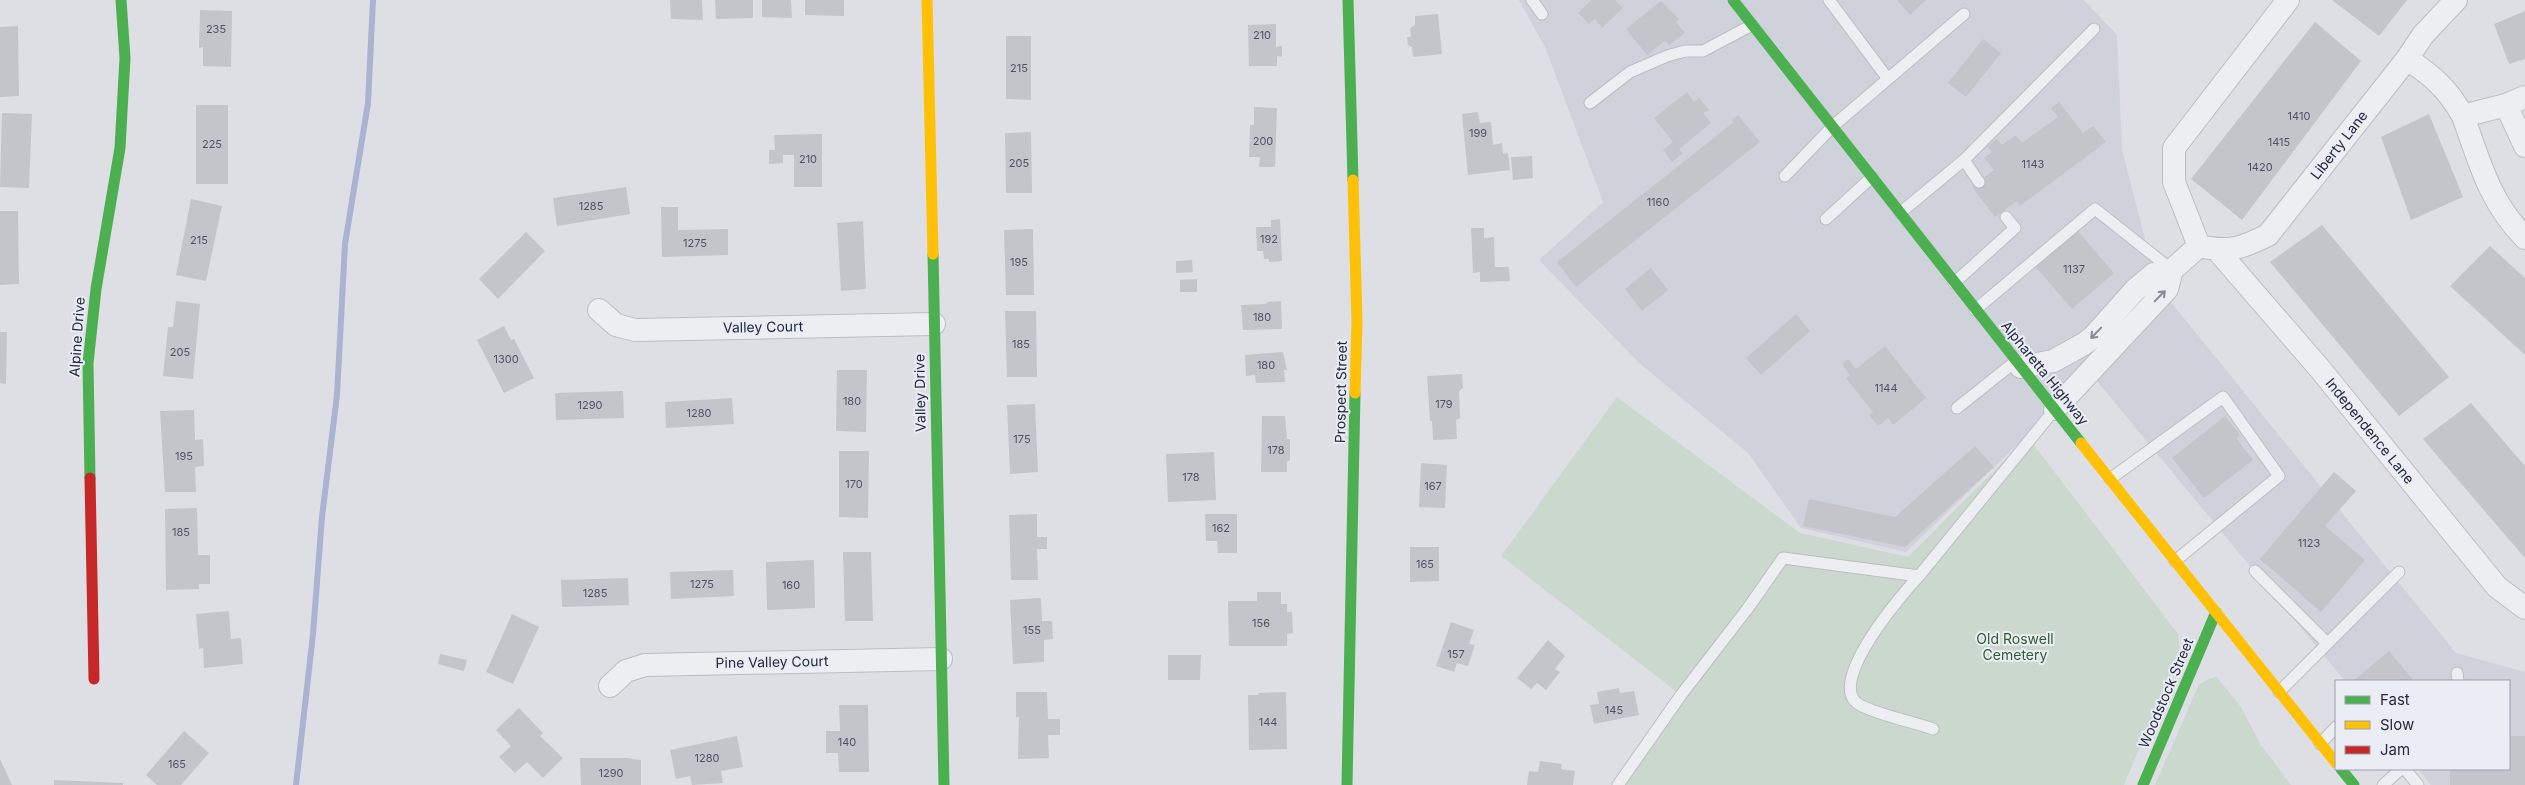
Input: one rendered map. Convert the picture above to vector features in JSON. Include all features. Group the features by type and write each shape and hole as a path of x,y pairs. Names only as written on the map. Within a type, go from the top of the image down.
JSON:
{"main road":[{"name":"Alpine Drive","path":"94,679 88,363 96,289 120,148 125,58 121,0"},
{"name":"Valley Drive","path":"927,0 944,785"},
{"name":"Prospect Street","path":"1347,785 1357,322 1348,0"},
{"name":"Alpharetta Highway","path":"1733,0 1975,310 2335,762"},
{"name":"Woodstock Street","path":"2142,785 2216,612"},
{"path":"2342,771 2354,785"}],"street":[{"path":"2018,364 2053,361 2070,353 2094,336 2135,290 2154,274 2172,270 2209,249 2174,182 2174,148 2288,0"},
{"name":"Liberty Lane","path":"2209,249 2242,248 2268,235 2407,59 2423,35 2447,7 2456,0"},
{"path":"2407,59 2434,77 2450,94 2464,116 2485,178 2498,205 2525,238"},
{"path":"2464,116 2515,101 2525,146"},
{"name":"Independence Lane","path":"2209,249 2320,369 2497,587 2525,608"},
{"path":"2055,409 2167,289 2172,270"},
{"path":"2118,309 2138,320"},
{"name":"Valley Court","path":"598,310 616,325 635,330 934,324"},
{"name":"Pine Valley Court","path":"610,686 626,671 645,665 941,659"}],"lane":[{"path":"1532,0 1542,14"},
{"path":"1829,0 1888,79"},
{"path":"1785,176 1833,126 1964,14"},
{"path":"1590,103 1630,72 1667,56 1684,51 1703,51 1752,25"},
{"path":"1900,214 1964,160 2094,29"},
{"path":"1964,160 1979,182"},
{"path":"1826,219 1872,177"},
{"path":"1975,310 2095,209 2172,270"},
{"path":"1954,283 2015,228 2006,217"},
{"path":"1957,408 2018,364"},
{"path":"2110,479 2222,397 2279,476 2175,561"},
{"path":"1934,728 1868,708 1856,702 1851,694 1854,667 1897,600 1919,576 2055,409"},
{"path":"1618,785 1681,695 1748,608 1783,558 1919,576"},
{"path":"2256,571 2327,643"},
{"path":"2278,692 2399,572"},
{"path":"2320,744 2335,729"},
{"path":"2383,785 2400,770"},
{"path":"2405,770 2418,785"},
{"path":"2334,785 2342,771"}],"shaded area":[{"path":"1519,0 2084,0 2117,35 2122,150 2157,285 2456,653 2525,672 2525,785 2431,785 2419,770 2510,770 2510,680 2344,680 2091,374 1906,552 1801,528 1748,453 1639,363 1539,260 1603,202 1545,47"}],"green space":[{"name":"Old Roswell Cemetery","path":"1617,397 1800,533 1908,557 2028,437 2178,634 2180,653 2124,785 1625,785 1686,699 1501,556"},
{"path":"2216,676 2241,707 2261,745 2291,785 2155,785 2199,684"}],"building":[{"path":"670,0 702,0 703,20 671,19"},
{"path":"715,0 753,0 753,18 716,19"},
{"path":"762,0 791,0 792,18 762,17"},
{"path":"805,0 844,0 844,16 805,15"},
{"path":"1591,0 1615,0 1623,8 1602,28 1595,19 1589,24 1578,13"},
{"path":"1897,0 1926,0 1910,15"},
{"path":"2332,0 2407,0 2379,36"},
{"path":"1661,1 1679,19 1676,22 1685,33 1669,45 1665,41 1647,55 1626,29"},
{"path":"200,10 232,11 231,67 203,66 203,47 199,48"},
{"path":"2525,11 2525,59 2509,64 2494,24"},
{"path":"1438,14 1442,54 1413,57 1412,47 1408,45 1407,37 1411,37 1410,28 1415,25 1415,16"},
{"path":"2315,22 2361,61 2242,220 2191,179"},
{"path":"1276,24 1276,47 1282,46 1282,57 1277,56 1277,66 1249,66 1248,25"},
{"path":"18,26 19,96 0,97 0,27"},
{"path":"1006,36 1031,36 1031,100 1006,99"},
{"path":"1983,39 2001,53 1966,97 1948,83"},
{"path":"1687,92 1694,102 1699,98 1709,110 1703,113 1711,123 1679,149 1683,153 1672,162 1663,150 1673,142 1654,118"},
{"path":"2059,102 2083,133 2093,126 2106,142 2020,206 2017,201 1995,217 1972,187 1994,170 1984,158 1992,152 1987,146 1997,139 2002,145 2016,135 2022,143 2058,117 2051,108"},
{"path":"196,105 228,105 228,184 196,184"},
{"path":"1254,107 1277,108 1275,167 1259,167 1260,157 1249,157 1250,125 1254,125"},
{"path":"1478,112 1480,123 1491,122 1493,145 1502,143 1503,154 1508,153 1510,170 1468,175 1462,114"},
{"path":"2,113 32,114 29,188 0,187"},
{"path":"2429,114 2463,197 2411,220 2381,137"},
{"path":"1738,115 1760,142 1576,287 1557,262 1734,122 1732,120"},
{"path":"1031,132 1032,193 1006,193 1005,133"},
{"path":"822,134 822,187 794,187 794,155 783,155 783,163 769,164 769,150 775,150 774,135"},
{"path":"1532,156 1533,178 1513,180 1511,157"},
{"path":"626,187 630,214 557,226 553,198"},
{"path":"191,199 222,206 206,281 176,275"},
{"path":"661,207 678,207 678,230 728,229 728,255 662,257"},
{"path":"0,211 18,211 19,284 0,285"},
{"path":"1280,219 1282,261 1269,262 1269,259 1264,259 1263,251 1257,251 1256,227 1271,227 1271,220"},
{"path":"863,221 866,289 841,291 837,223"},
{"path":"2322,225 2449,377 2399,416 2270,262"},
{"path":"1471,228 1484,228 1484,238 1494,237 1495,267 1509,267 1510,281 1480,282 1480,272 1473,273"},
{"path":"1033,229 1034,295 1006,295 1004,230"},
{"path":"2076,229 2114,273 2072,309 2034,265"},
{"path":"526,232 545,251 498,299 479,279"},
{"path":"2490,246 2525,278 2525,355 2450,286"},
{"path":"1192,260 1193,272 1176,273 1176,261"},
{"path":"1651,268 1668,290 1642,311 1625,289"},
{"path":"1197,279 1197,292 1180,292 1180,280"},
{"path":"176,301 200,304 193,379 163,376 168,327 173,327"},
{"path":"1281,301 1282,329 1243,330 1241,305"},
{"path":"1005,311 1036,311 1037,377 1007,377"},
{"path":"1796,314 1810,331 1761,375 1746,358"},
{"path":"504,326 511,340 514,339 534,378 504,393 477,340"},
{"path":"0,332 7,332 6,384 0,383"},
{"path":"1885,346 1926,398 1893,425 1888,418 1878,426 1869,415 1873,412 1846,378 1850,375 1842,364 1848,359 1856,369"},
{"path":"1283,352 1287,370 1284,370 1285,382 1256,383 1255,375 1246,376 1245,355"},
{"path":"837,370 867,370 866,432 836,431"},
{"path":"1462,374 1463,388 1459,391 1460,418 1456,420 1457,439 1433,440 1427,376"},
{"path":"623,391 624,418 556,420 555,393"},
{"path":"732,398 734,424 666,428 665,402"},
{"path":"2471,403 2525,466 2525,558 2423,439"},
{"path":"1035,404 1038,472 1010,474 1007,405"},
{"path":"194,410 195,440 203,439 204,466 195,467 196,492 165,492 160,411"},
{"path":"1262,416 1285,416 1287,439 1290,439 1290,460 1287,462 1287,472 1261,472"},
{"path":"2225,416 2240,435 2236,438 2253,460 2204,498 2172,458"},
{"path":"1975,446 1994,467 1905,547 1803,526 1809,499 1895,517"},
{"path":"839,451 869,451 868,518 839,517"},
{"path":"1214,452 1216,500 1168,502 1166,454"},
{"path":"1421,463 1447,465 1445,508 1419,507"},
{"path":"2334,472 2356,491 2325,526 2365,560 2321,612 2260,559"},
{"path":"197,508 198,555 210,555 210,584 199,584 199,589 166,590 165,509"},
{"path":"1037,514 1037,537 1047,537 1047,549 1037,549 1038,580 1011,580 1009,515"},
{"path":"1205,514 1237,514 1237,553 1218,553 1217,541 1206,541"},
{"path":"1410,547 1439,547 1439,581 1410,582"},
{"path":"843,552 871,552 873,621 845,621"},
{"path":"814,560 815,608 767,610 766,562"},
{"path":"733,570 734,596 671,599 670,572"},
{"path":"628,578 629,605 562,607 561,580"},
{"path":"1257,592 1281,592 1281,604 1287,604 1287,612 1292,612 1293,633 1287,634 1287,646 1229,646 1228,601 1257,601"},
{"path":"1041,598 1042,621 1052,621 1053,639 1044,640 1044,662 1013,664 1010,600"},
{"path":"229,611 231,639 241,638 243,664 204,668 203,648 199,649 196,614"},
{"path":"512,614 539,627 513,684 486,672"},
{"path":"1451,622 1474,630 1469,644 1475,645 1468,666 1457,663 1454,672 1436,666"},
{"path":"1548,640 1565,656 1555,669 1560,672 1546,690 1537,683 1531,689 1517,678"},
{"path":"2389,651 2413,680 2354,680"},
{"path":"440,654 467,660 464,671 438,664"},
{"path":"1168,655 1201,655 1200,680 1168,680"},
{"path":"1619,688 1620,693 1634,691 1639,715 1594,724 1590,705 1599,704 1597,692"},
{"path":"1016,692 1047,692 1048,719 1060,719 1060,735 1048,735 1049,758 1018,759 1019,717 1016,717"},
{"path":"1286,692 1287,749 1249,750 1248,695"},
{"path":"839,705 868,705 869,772 839,772 838,753 826,753 826,731 840,731"},
{"path":"519,708 543,733 540,736 563,758 543,778 527,762 515,773 499,757 511,746 496,730"},
{"path":"184,731 209,753 181,785 157,785 146,775"},
{"path":"737,736 743,767 721,771 723,783 692,785 690,776 676,779 670,750"},
{"path":"2510,736 2525,736 2525,785 2450,785 2450,770 2510,770"},
{"path":"580,758 626,758 641,760 641,785 581,785"},
{"path":"0,759 12,785 0,785"},
{"path":"1540,761 1562,764 1561,769 1575,771 1573,785 1527,785 1529,771 1538,772"},
{"path":"54,780 123,783 123,785 54,785"}],"waterway":[{"path":"296,785 313,634 322,517 337,395 345,244 368,103 373,0"}],"traffic: fast":[{"path":"90,478 88,363 96,289 120,148 125,58 121,0"},
{"path":"1348,0 1353,180"},
{"path":"1733,0 2081,443"},
{"path":"933,254 944,785"},
{"path":"1347,785 1355,393"},
{"path":"2143,785 2216,612"},
{"path":"2342,770 2354,785"}],"traffic: slow":[{"path":"927,0 933,254"},
{"path":"1353,180 1357,322 1355,393"},
{"path":"2081,443 2335,762"}],"traffic: jam":[{"path":"90,478 94,679"}]}
